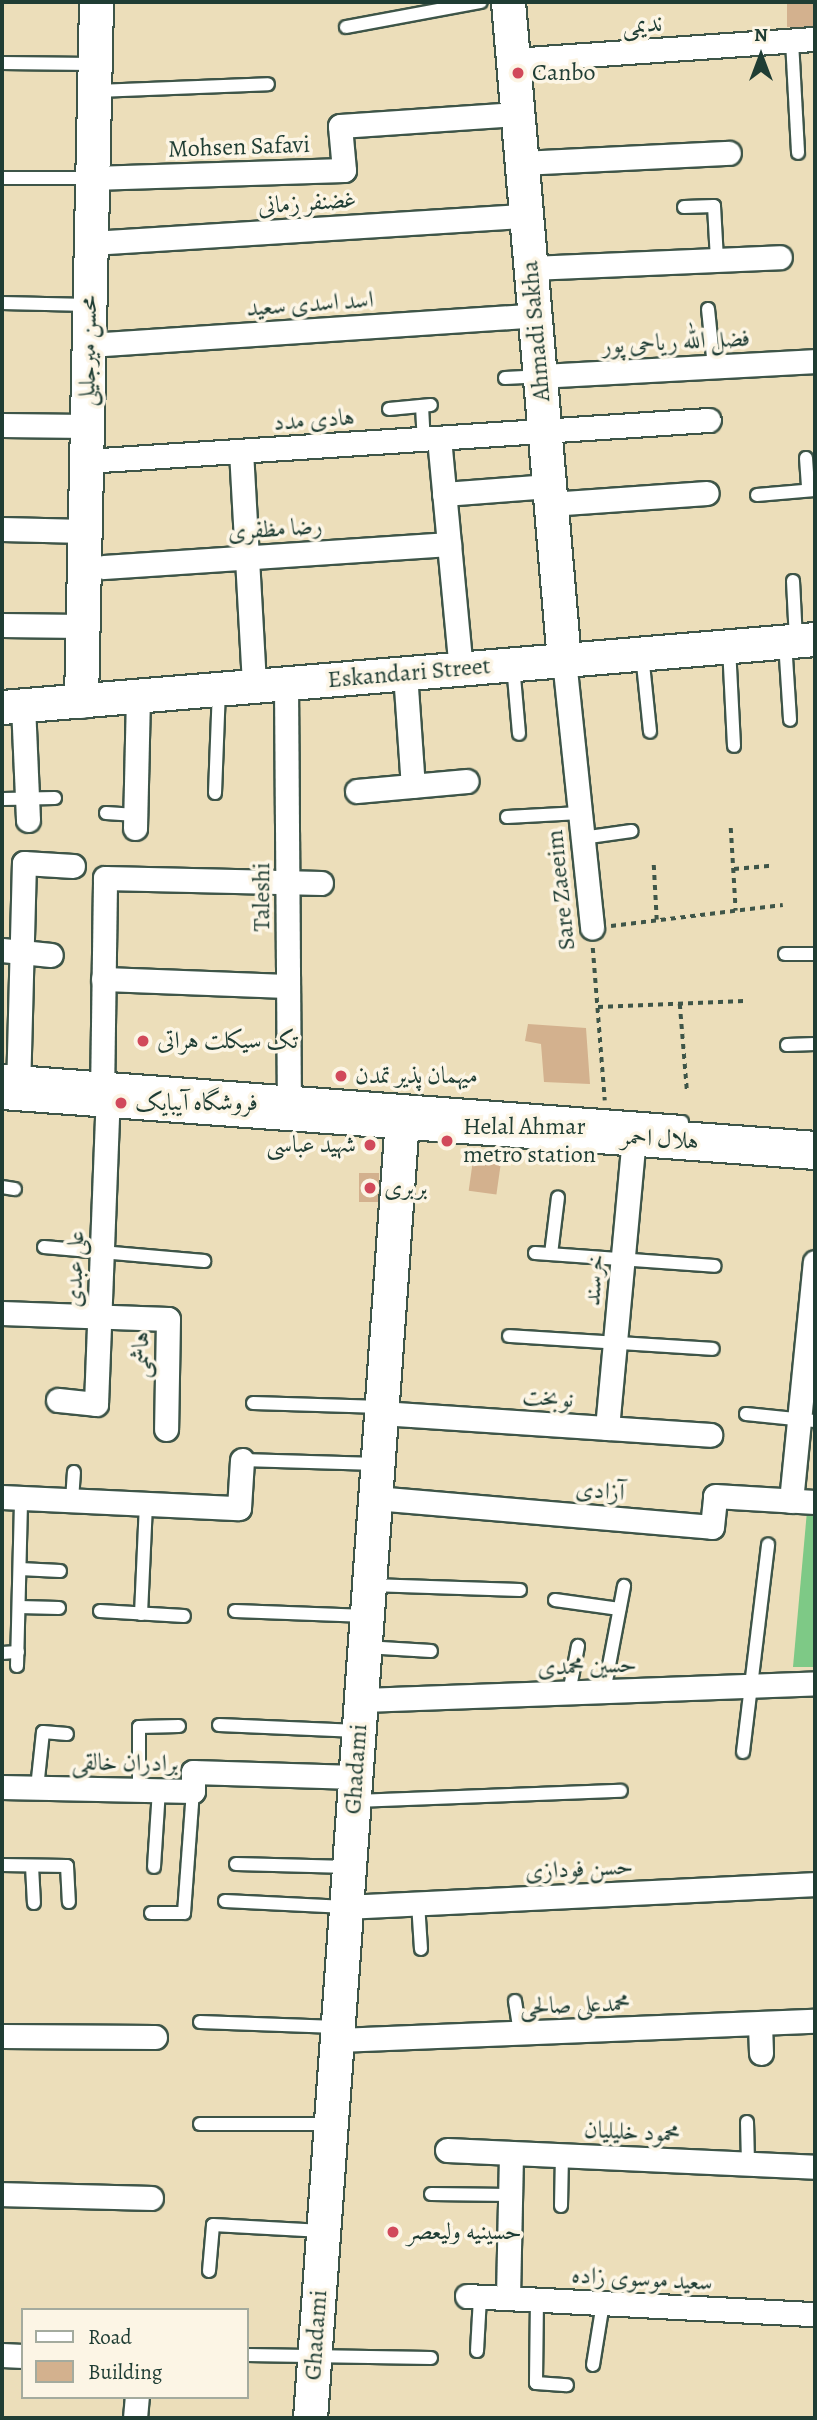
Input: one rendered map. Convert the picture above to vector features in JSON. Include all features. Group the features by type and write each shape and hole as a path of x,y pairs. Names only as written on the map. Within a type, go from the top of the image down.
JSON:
{"main road":[{"name":"هلال احمر","path":"10,1081 104,1091 289,1102 402,1120 620,1126 815,1150"}],"street":[{"name":"محسن میرجلیلی","path":"81,701 96,2"},
{"name":"Ahmadi Sakha","path":"508,2 564,660"},
{"name":"ندیمی","path":"513,60 815,40"},
{"name":"Mohsen Safavi","path":"92,178 344,170 340,126 502,115"},
{"path":"522,163 729,153"},
{"name":"غضنفر زمانی","path":"91,243 526,216"},
{"path":"531,268 780,257"},
{"name":"اسد اسدی سعید","path":"89,345 535,315"},
{"name":"فضل الله ریاحی پور","path":"540,376 815,361"},
{"name":"هادی مدد","path":"86,461 709,420"},
{"path":"2,425 87,426"},
{"path":"431,438 444,494 461,669"},
{"name":"Taleshi","path":"241,451 247,557 270,685 288,883 289,1102"},
{"path":"444,494 706,493"},
{"path":"2,529 85,531"},
{"name":"رضا مظفری","path":"104,567 449,544"},
{"path":"2,625 82,626"},
{"name":"Eskandari Street","path":"13,706 799,640"},
{"name":"Sare Zaeeim","path":"564,660 592,928"},
{"path":"405,673 413,786"},
{"path":"136,822 138,696"},
{"path":"13,706 27,809"},
{"path":"357,791 467,781"},
{"path":"10,1081 12,951 24,863 73,866"},
{"name":"علی عبدی","path":"58,1400 96,1404 102,1253 105,878 288,883"},
{"path":"288,883 321,883"},
{"path":"12,951 51,955"},
{"path":"103,979 288,986"},
{"name":"Ghadami","path":"310,2418 402,1120"},
{"name":"خرسند","path":"607,1429 623,1260 620,1126"},
{"path":"815,1262 807,1420 791,1501 815,1502"},
{"name":"هاشمی","path":"2,1313 168,1320 166,1429"},
{"name":"نوبخت","path":"382,1410 710,1435"},
{"path":"11,1498 239,1508 242,1460"},
{"name":"آزادی","path":"375,1498 712,1527 715,1496 791,1501"},
{"name":"حسین محمدی","path":"360,1715 569,1693 815,1683"},
{"name":"برادران خالقی","path":"2,1787 193,1791 194,1772 355,1789"},
{"name":"حسن فودازی","path":"346,1907 815,1884"},
{"name":"محمدعلی صالحی","path":"337,2034 520,2033 815,2021"},
{"path":"760,2024 761,2053"},
{"path":"2,2036 155,2037"},
{"name":"محمود خلیلیان","path":"447,2150 815,2167"},
{"path":"508,2298 511,2152"},
{"path":"2,2194 151,2198"},
{"name":"سعید موسوی زاده","path":"473,2296 815,2314"},
{"path":"2,2355 21,2356"},
{"path":"135,2418 137,2399"}],"lane":[{"path":"346,27 481,2"},
{"path":"792,41 799,153"},
{"path":"2,63 94,77 268,85"},
{"path":"2,178 92,178"},
{"path":"684,207 714,206 717,259"},
{"path":"2,303 89,304"},
{"path":"708,309 714,367"},
{"path":"505,378 540,376"},
{"path":"389,409 426,406 431,438"},
{"path":"757,495 812,490 806,458"},
{"path":"790,720 799,640 793,581"},
{"path":"729,646 734,746"},
{"path":"642,653 650,732"},
{"path":"513,664 519,734"},
{"path":"215,793 219,689"},
{"path":"3,799 27,809 55,798"},
{"path":"106,813 136,822"},
{"path":"507,817 580,813"},
{"path":"582,838 632,831"},
{"path":"785,954 815,954"},
{"path":"787,1045 815,1044"},
{"path":"289,1102 620,1126 699,1123"},
{"path":"551,1255 558,1197"},
{"path":"44,1247 204,1261"},
{"path":"535,1253 715,1266"},
{"path":"509,1336 713,1349"},
{"path":"253,1403 382,1410"},
{"path":"746,1415 807,1420"},
{"path":"242,1460 378,1464"},
{"path":"72,1500 74,1472"},
{"path":"11,1498 20,1569 17,1666"},
{"path":"141,1614 146,1504"},
{"path":"743,1752 768,1545"},
{"path":"20,1569 60,1571"},
{"path":"604,1692 624,1586"},
{"path":"235,1611 367,1616 520,1590"},
{"path":"555,1600 620,1609"},
{"path":"19,1607 60,1608"},
{"path":"100,1611 184,1616"},
{"path":"367,1616 431,1651"},
{"path":"569,1693 578,1646"},
{"path":"2,1653 18,1652"},
{"path":"219,1725 360,1715"},
{"path":"154,1867 149,1790 139,1727 179,1726"},
{"path":"37,1788 43,1732 67,1734"},
{"path":"355,1789 621,1791"},
{"path":"151,1913 184,1913 193,1791"},
{"path":"236,1864 349,1867"},
{"path":"2,1865 67,1866 69,1902"},
{"path":"32,1866 34,1903"},
{"path":"225,1901 346,1907"},
{"path":"418,1903 421,1948"},
{"path":"515,2001 520,2033"},
{"path":"200,2022 337,2034"},
{"path":"747,2122 748,2164"},
{"path":"200,2124 331,2123"},
{"path":"561,2206 562,2155"},
{"path":"431,2194 510,2195"},
{"path":"209,2271 213,2225 323,2231"},
{"path":"473,2296 477,2351"},
{"path":"537,2300 536,2383 567,2385"},
{"path":"593,2365 603,2303"},
{"path":"248,2355 431,2358"}],"path":[{"path":"731,828 736,911"},
{"path":"654,865 657,920"},
{"path":"734,869 771,866"},
{"path":"592,928 783,905"},
{"name":"Sare Zaeeim","path":"592,928 598,1007 620,1126"},
{"path":"598,1007 744,1002"},
{"path":"680,1004 687,1090"}],"green space":[{"path":"807,1511 815,1512 815,1667 793,1667"}],"building":[{"path":"787,2 815,2 815,27 787,27"},
{"path":"528,1024 586,1028 590,1084 544,1082 541,1044 525,1041"},
{"path":"473,1160 501,1164 496,1195 469,1191"},
{"name":"بربری","path":"359,1173 379,1173 379,1202 359,1202"}],"place":[{"name":"Canbo","path":"518,73"},
{"name":"تک سیکلت هراتی","path":"143,1041"},
{"name":"میهمان پذیر تمدن","path":"341,1076"},
{"name":"فروشگاه آیبایک","path":"121,1103"},
{"name":"Helal Ahmar metro station","path":"447,1141"},
{"name":"شهید عباسی","path":"370,1145"},
{"name":"بربری","path":"370,1188"},
{"name":"حسینیه ولیعصر","path":"393,2232"}]}
